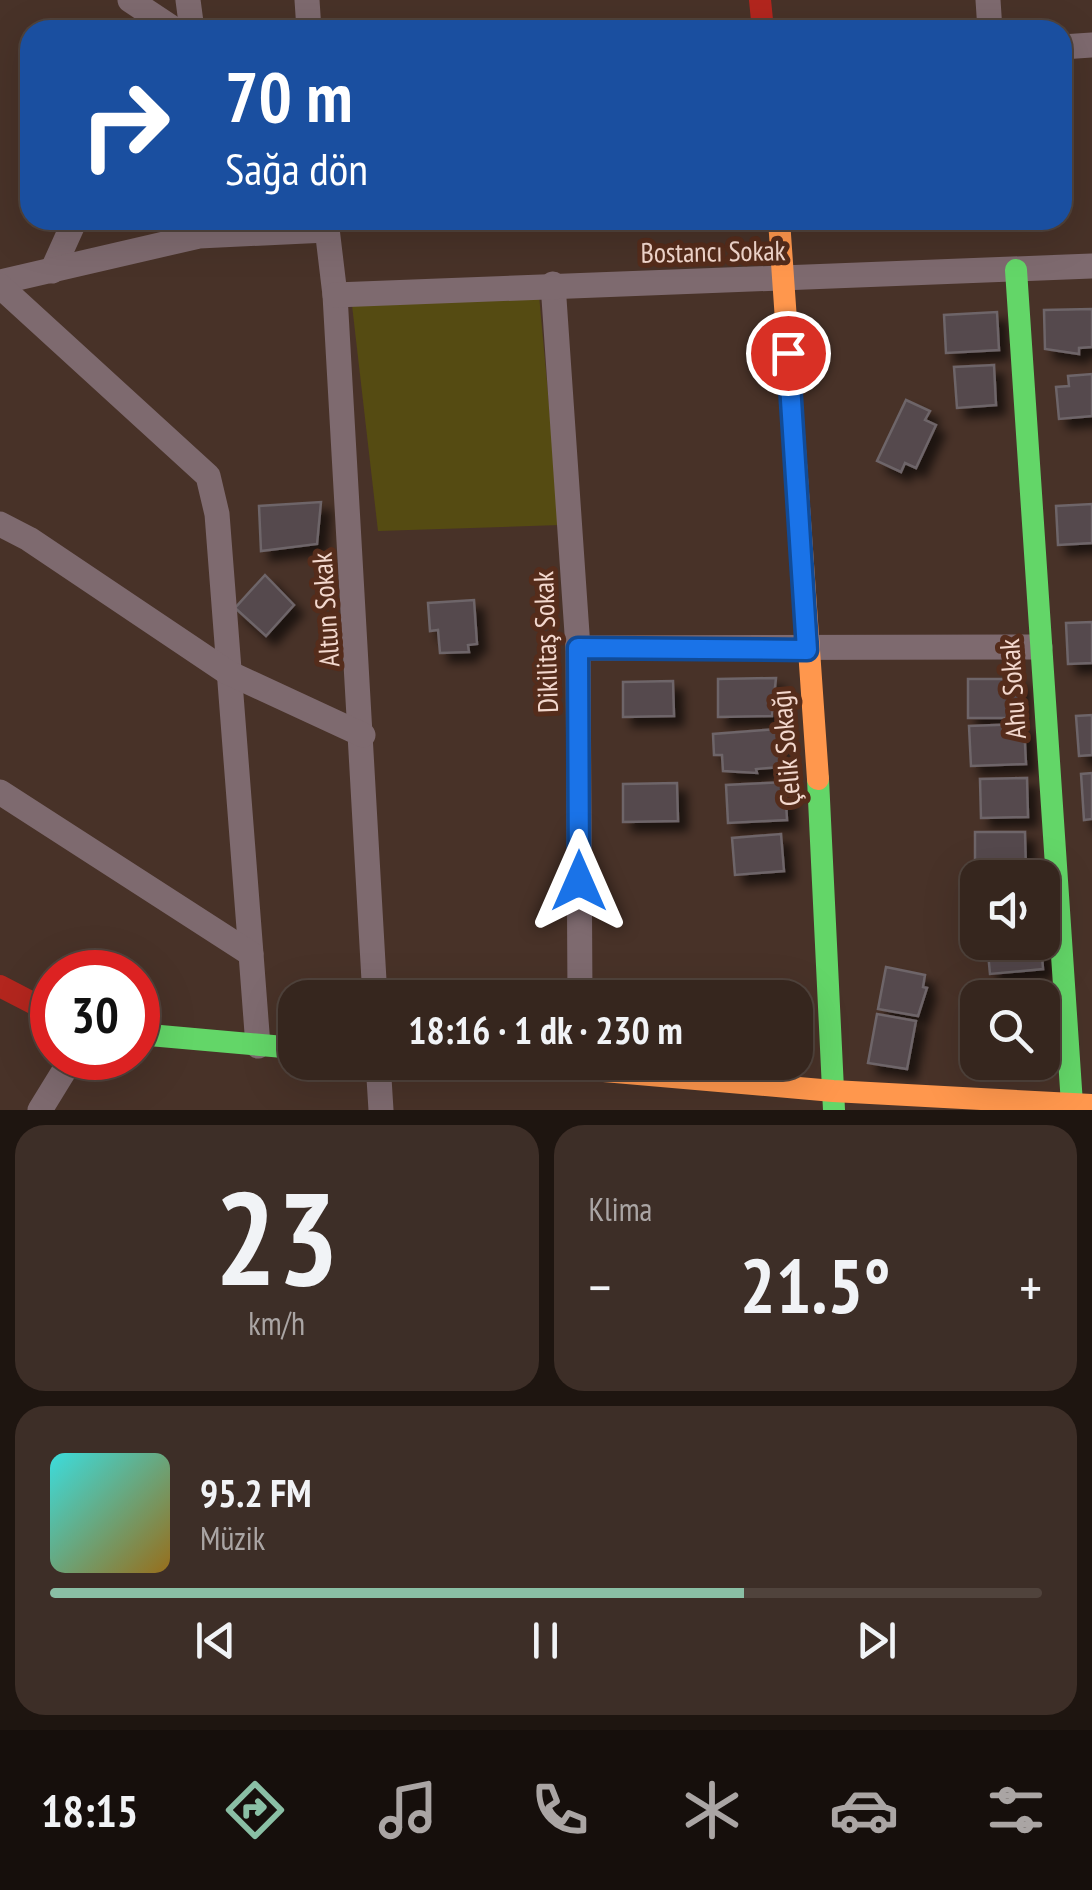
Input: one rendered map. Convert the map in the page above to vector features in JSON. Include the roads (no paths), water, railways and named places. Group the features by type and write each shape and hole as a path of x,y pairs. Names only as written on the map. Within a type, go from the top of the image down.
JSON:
{"street":[{"path":"130,0 155,20"},
{"path":"52,271 70,230"},
{"path":"0,284 199,236 268,230"},
{"name":"Altun Sokak","path":"327,230 335,295 363,735 374,980"},
{"name":"Çelik Sokağı","path":"779,230 822,836 834,1100"},
{"name":"Bostancı Sokak","path":"335,295 1092,266"},
{"name":"Ahu Sokak","path":"1016,270 1040,647 1082,1105"},
{"path":"0,284 208,476 217,514 258,1046"},
{"name":"Dikilitaş Sokak","path":"553,284 578,648 580,980"},
{"path":"0,524 30,539 228,672 363,735"},
{"path":"578,648 1040,647"},
{"path":"0,792 251,954"},
{"path":"0,986 30,1002"},
{"path":"160,1036 278,1047"},
{"path":"40,1110 58,1080"},
{"path":"380,1080 382,1110"},
{"path":"689,1080 834,1100 1082,1105"}]}
